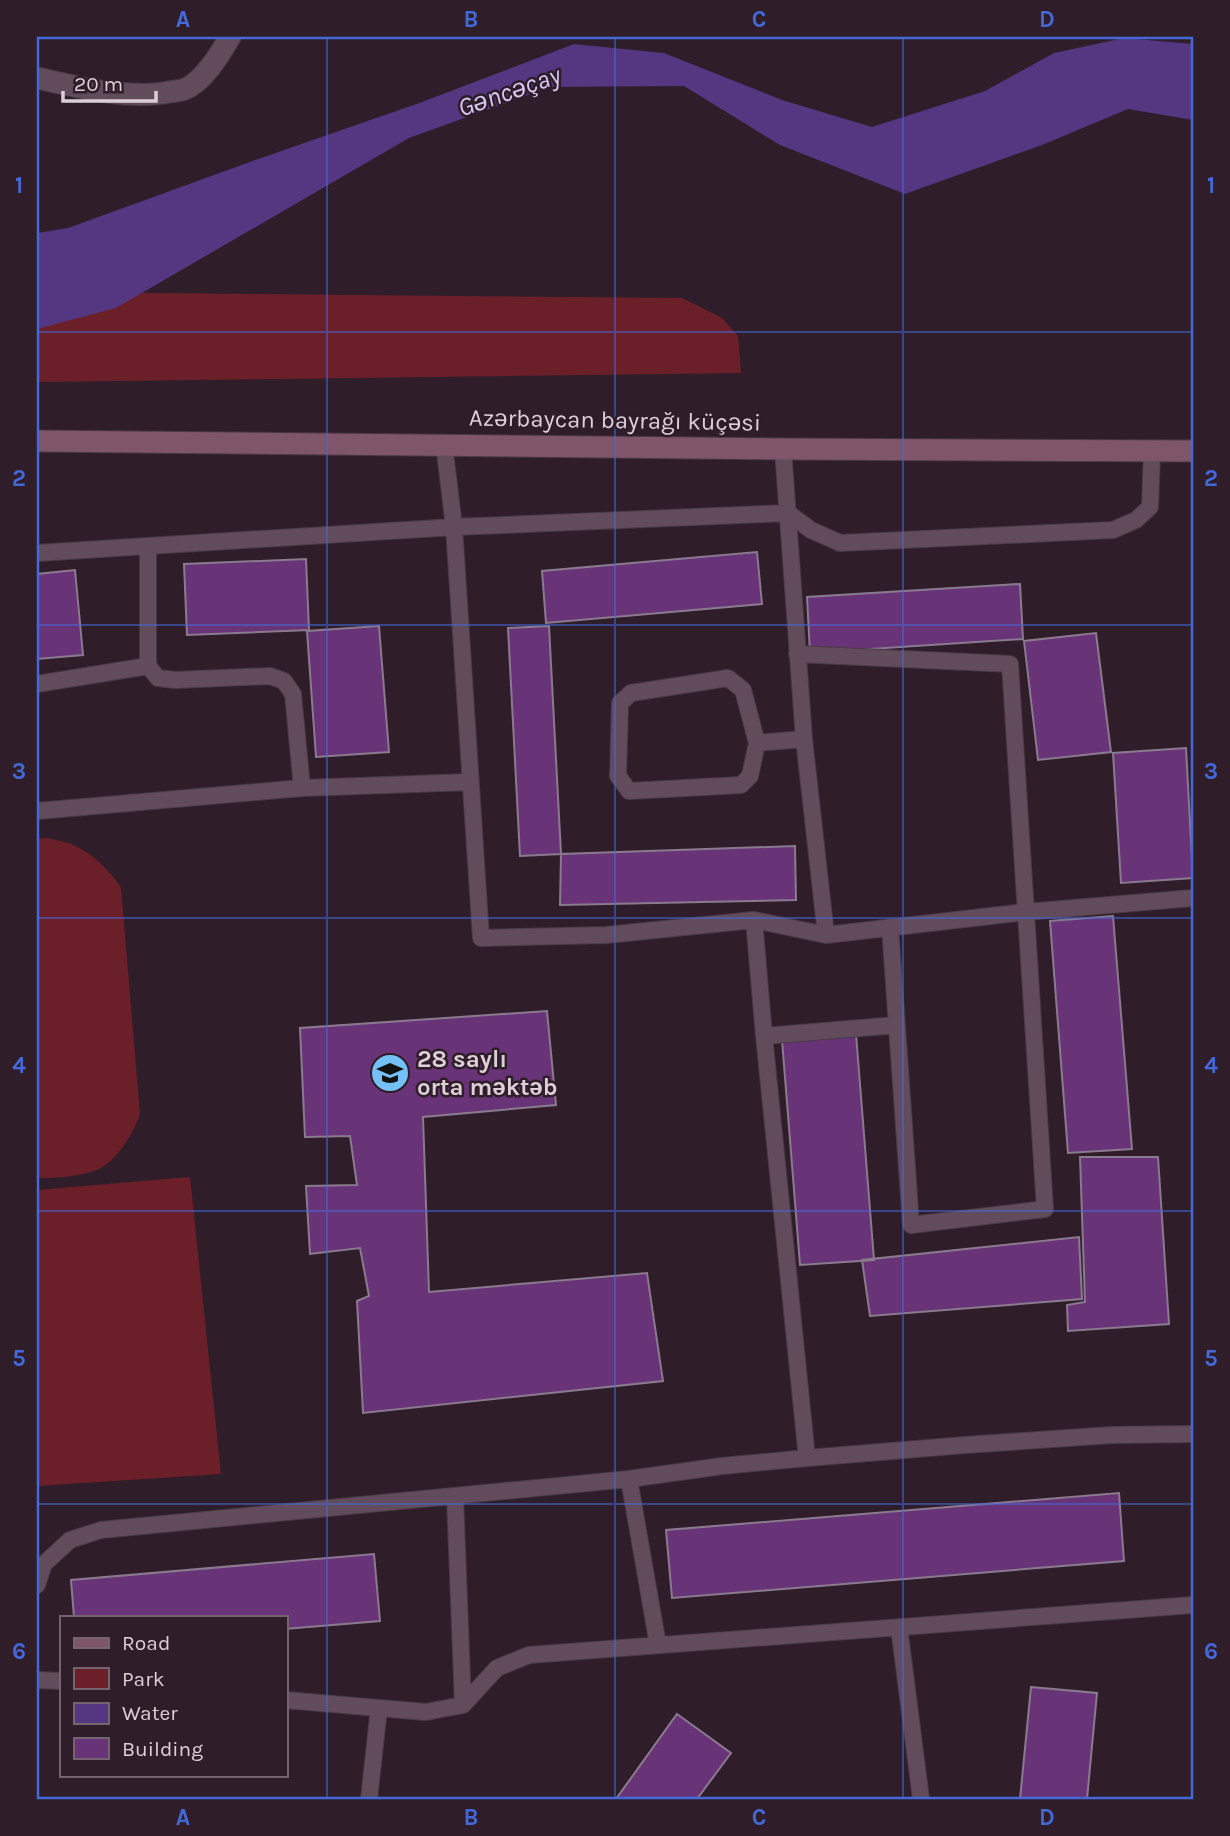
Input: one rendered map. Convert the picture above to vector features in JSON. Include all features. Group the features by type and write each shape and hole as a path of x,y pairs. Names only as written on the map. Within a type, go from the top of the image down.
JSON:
{"street":[{"path":"37,78 92,90 152,96 186,89 217,59 230,37"},
{"name":"Azərbaycan bayrağı küçəsi","path":"37,441 1193,451"}],"lane":[{"path":"444,444 454,527 481,938 606,935 754,920 826,935 1026,912 1193,898"},
{"path":"783,449 804,739 826,935"},
{"path":"37,553 454,527 788,513 811,530 840,543 1113,530 1136,520 1150,507 1152,451"},
{"path":"148,546 148,666 158,678 175,680 270,676 284,681 293,694 302,788"},
{"path":"797,654 1010,664 1045,1209 911,1224 890,927"},
{"path":"37,684 148,666"},
{"path":"728,678 743,690 757,743 750,776 741,785 629,791 618,776 620,703 631,693 728,678"},
{"path":"757,743 804,739"},
{"path":"37,811 302,788 469,782"},
{"path":"754,920 807,1458"},
{"path":"764,1036 897,1025"},
{"path":"37,1585 44,1564 70,1540 101,1530 629,1479 807,1458 1112,1435 1193,1434"},
{"path":"629,1479 658,1645"},
{"path":"455,1496 463,1706"},
{"path":"287,1700 426,1712 463,1706 497,1668 529,1655 1193,1605"},
{"path":"899,1627 921,1799"},
{"path":"37,1680 60,1682"},
{"path":"369,1799 379,1708"}],"green space":[{"path":"37,292 682,298 722,318 738,336 741,373 37,382"},
{"path":"47,838 69,843 92,856 121,888 140,1114 123,1146 104,1166 75,1176 37,1178 37,839"},
{"path":"190,1177 221,1474 37,1486 37,1190"}],"water":[{"name":"Gəncəçay","path":"1124,38 1193,44 1193,120 1128,109 1042,145 905,194 780,145 684,86 550,87 409,138 116,308 37,329 37,233 68,228 422,102 574,44 664,53 782,100 872,127 985,91 1054,53"}],"building":[{"path":"757,552 762,604 546,623 542,571"},
{"path":"306,559 309,630 187,635 184,564"},
{"path":"75,570 83,655 37,659 37,574"},
{"path":"1020,584 1023,639 810,653 807,597"},
{"path":"379,626 389,752 316,757 307,631"},
{"path":"549,626 561,854 520,856 508,628"},
{"path":"1096,633 1111,752 1038,760 1024,641"},
{"path":"1186,748 1193,878 1121,883 1113,753"},
{"path":"795,846 796,900 560,905 561,854"},
{"path":"1113,916 1132,1149 1068,1153 1050,921"},
{"path":"547,1011 556,1105 423,1117 429,1292 647,1273 663,1381 363,1413 357,1301 369,1296 360,1248 310,1254 306,1186 357,1185 350,1136 305,1137 300,1028"},
{"path":"856,1034 874,1260 800,1265 782,1040"},
{"path":"1080,1157 1158,1157 1169,1324 1068,1331 1067,1305 1085,1302"},
{"path":"1079,1237 1082,1299 870,1316 862,1260"},
{"path":"1119,1493 1124,1561 672,1598 666,1530"},
{"path":"374,1554 380,1621 287,1629 287,1616 74,1616 71,1580"},
{"path":"1031,1687 1097,1693 1087,1799 1020,1799"},
{"path":"677,1714 731,1753 697,1799 616,1799"}],"place":[{"name":"28 saylı orta məktəb","path":"390,1073"}]}
